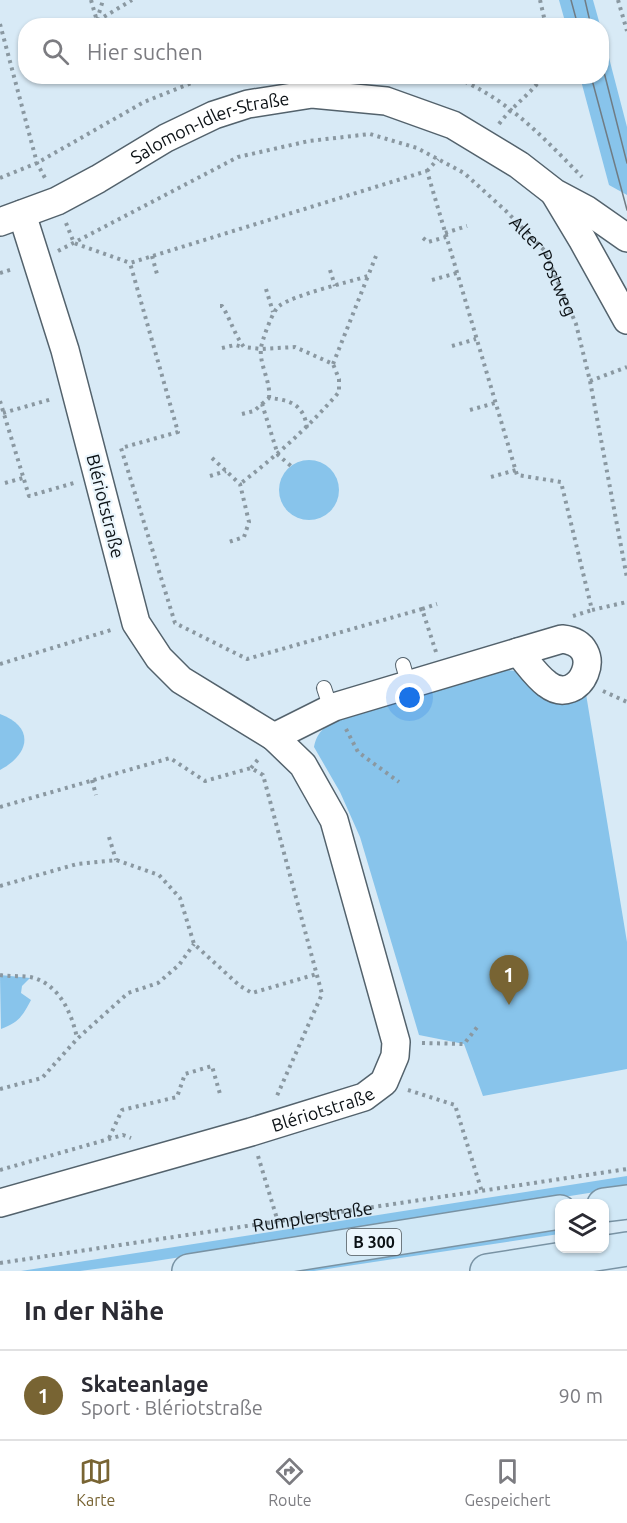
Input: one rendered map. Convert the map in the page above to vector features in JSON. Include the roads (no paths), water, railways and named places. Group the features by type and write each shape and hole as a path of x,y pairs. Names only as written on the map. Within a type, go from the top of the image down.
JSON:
{"main road":[{"path":"609,1204 627,1202"},
{"name":"Rumplerstraße","path":"189,1271 555,1213"},
{"path":"487,1271 627,1249"}],"street":[{"name":"Salomon-Idler-Straße","path":"11,218 57,201 166,138 214,115 248,104 312,94 386,101 453,125 519,165 555,193"},
{"path":"555,193 587,210 627,238"},
{"path":"555,193 627,320"},
{"name":"Blériotstraße","path":"0,1203 364,1097 384,1082 395,1056 396,1042 334,820 303,765 274,737 181,680 159,658 136,623 76,391 38,263 11,218"},
{"path":"274,737 330,701 406,675 444,675 518,652"}],"tram line":[{"path":"571,0 576,18"},
{"path":"585,0 589,18"},
{"path":"593,84 627,210"},
{"path":"607,84 627,163"}],"place":[{"name":"Skateanlage","path":"509,1005"}]}
